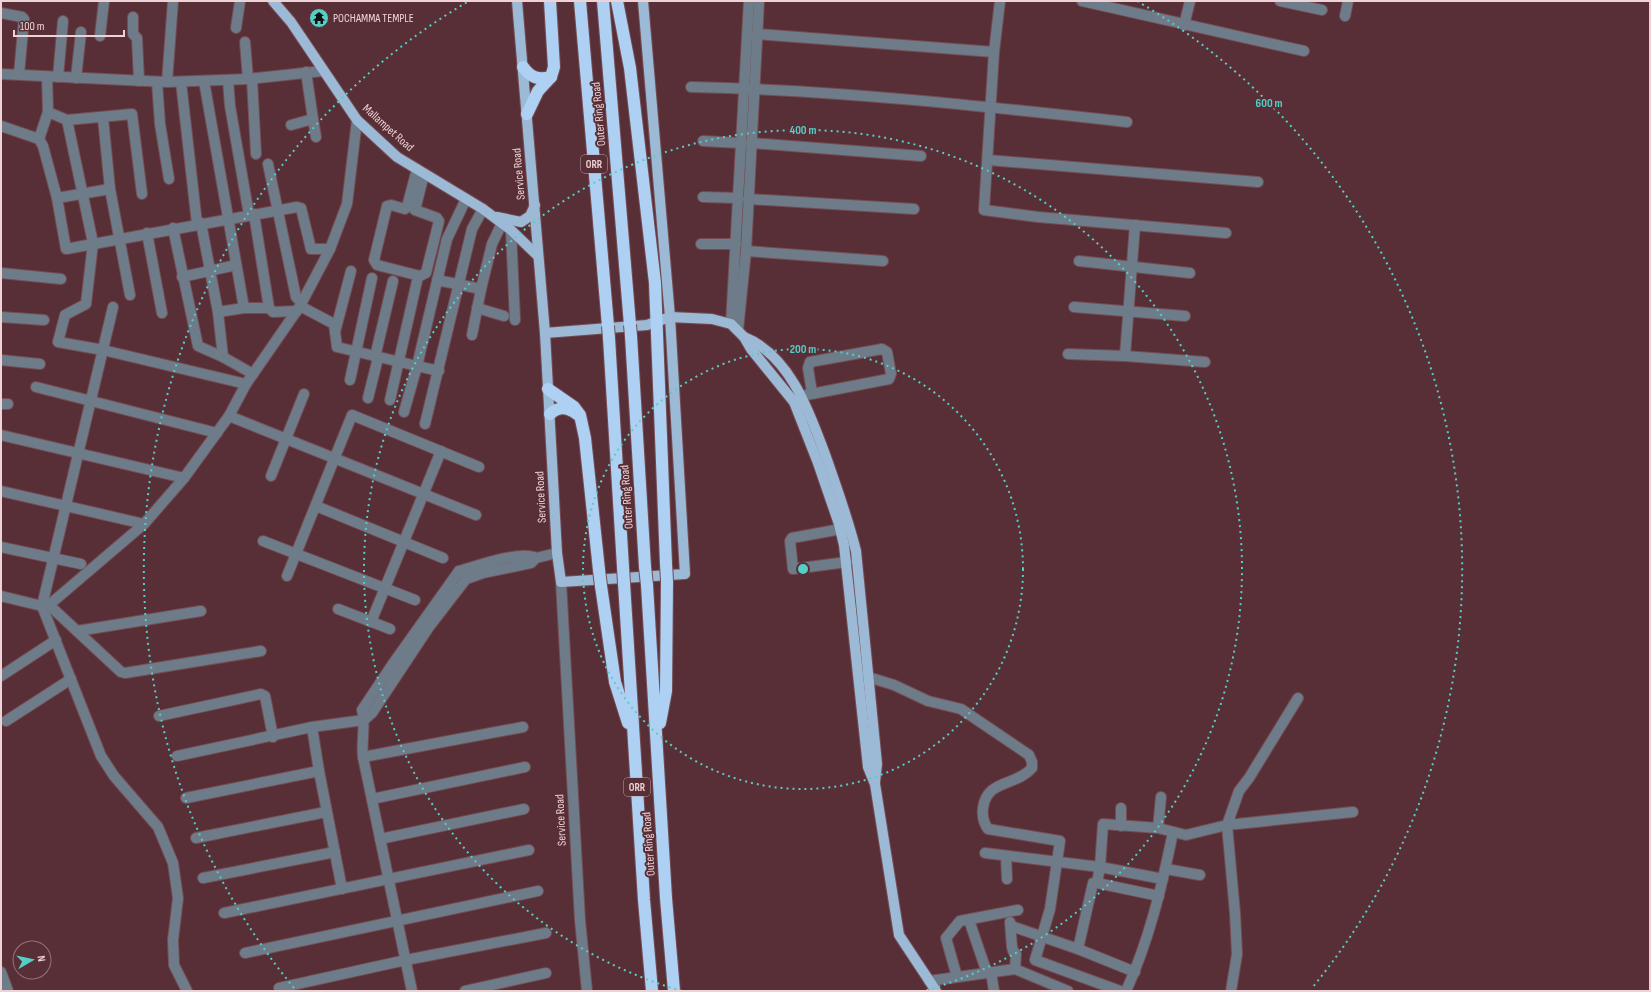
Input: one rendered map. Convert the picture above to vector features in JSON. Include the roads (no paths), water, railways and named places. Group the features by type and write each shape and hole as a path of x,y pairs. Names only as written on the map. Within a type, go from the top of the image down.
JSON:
{"highway":[{"path":"527,114 538,91 551,77 554,67 550,1"},
{"name":"Outer Ring Road","path":"580,1 608,332 644,900 652,991"},
{"name":"Outer Ring Road","path":"603,1 631,330 667,911 674,991"},
{"path":"617,1 630,68 655,283 658,322 666,564 666,691 656,740"},
{"path":"523,67 529,75 536,78 551,77"},
{"path":"548,389 574,407 580,416 585,438 598,570 615,682 634,743"},
{"path":"550,414 554,410 564,408 570,409 580,416"}],"main road":[{"name":"Mallampet Road","path":"273,1 291,22 357,120 397,157 487,212 511,230 538,256"},
{"name":"Service Road","path":"517,1 545,333 557,553 561,582"},
{"path":"561,582 685,574 670,317 643,1"},
{"path":"487,212 521,222 530,216 535,205"},
{"path":"545,333 647,325 670,317 712,319 738,330 758,342 784,370 810,415 838,492 856,551 878,764 875,784"},
{"path":"738,330 751,349 794,402 808,435 840,529 847,562 868,767 875,784 899,935 936,991"}],"street":[{"path":"100,36 104,1"},
{"path":"169,178 160,117 162,82 173,1"},
{"path":"236,28 240,1"},
{"path":"738,330 736,244 743,199 746,143 749,1"},
{"path":"748,88 757,34 759,1"},
{"path":"1000,1 994,52 984,210 1038,217 1226,233"},
{"path":"1082,1 1304,51"},
{"path":"1184,25 1190,1"},
{"path":"1280,1 1322,10"},
{"path":"1345,16 1348,1"},
{"path":"1,14 22,16 24,19 19,74"},
{"path":"133,17 133,34 137,38 139,81"},
{"path":"58,77 63,21"},
{"path":"76,78 81,32"},
{"path":"757,34 994,52"},
{"path":"245,42 250,79 256,154"},
{"path":"1,74 181,82 250,79 323,71"},
{"path":"306,72 316,137"},
{"path":"39,139 48,112 47,77"},
{"path":"228,80 230,106 270,308 274,312 299,307 334,324 337,347 356,353 439,371"},
{"path":"204,81 244,308"},
{"path":"181,82 199,224 218,312 223,357"},
{"path":"691,87 748,88 991,107 1126,122"},
{"path":"48,112 67,120 103,118 132,114 142,194"},
{"path":"103,118 110,189 130,295"},
{"path":"291,125 313,119"},
{"path":"67,120 93,243 86,304 65,315 58,342 103,350 246,384"},
{"path":"46,606 144,524 184,478 229,416 246,384 299,307 330,249 347,204 357,120"},
{"path":"1,126 39,139 43,146 57,198 66,249 228,218 299,207 310,249 330,249"},
{"path":"703,141 921,156"},
{"path":"988,160 1258,182"},
{"path":"268,164 299,307"},
{"path":"421,171 415,210 437,218 439,221 426,273 420,276 377,265 374,260 387,206 391,205 405,209 407,207 421,171"},
{"path":"57,198 110,189"},
{"path":"703,197 914,209"},
{"path":"404,412 417,366 447,239 466,199"},
{"path":"738,330 746,251 743,199"},
{"path":"425,424 472,229 487,212"},
{"path":"472,335 492,244 502,223"},
{"path":"1125,356 1135,225"},
{"path":"173,228 182,277 198,346 223,357 253,374"},
{"path":"511,230 515,320"},
{"path":"147,233 162,313"},
{"path":"701,244 736,244"},
{"path":"746,251 883,261"},
{"path":"1078,261 1132,268 1190,273"},
{"path":"182,277 236,265"},
{"path":"335,332 351,271"},
{"path":"1,273 61,279"},
{"path":"350,380 372,278"},
{"path":"437,280 459,286 481,289"},
{"path":"368,398 393,281"},
{"path":"390,400 417,281"},
{"path":"113,307 52,559 46,606 56,640 101,756 114,776 158,827 173,863 178,898 173,940 174,964 187,991"},
{"path":"1074,307 1185,316"},
{"path":"218,312 244,308 270,308"},
{"path":"477,308 504,316"},
{"path":"1,317 44,320"},
{"path":"799,394 812,393 889,379 891,374 888,354 885,350 882,350 812,362 808,366 812,393"},
{"path":"1068,354 1125,356 1205,362"},
{"path":"1,360 40,364"},
{"path":"799,394 810,381"},
{"path":"36,387 217,433"},
{"path":"271,476 304,394"},
{"path":"287,576 352,415 479,467"},
{"path":"229,416 476,515"},
{"path":"1,435 184,478"},
{"path":"371,622 441,451"},
{"path":"1,491 29,499 66,505 144,524"},
{"path":"316,506 443,558"},
{"path":"840,529 792,538 790,541 793,569 847,562"},
{"path":"263,541 415,600"},
{"path":"1,547 81,564"},
{"path":"396,668 466,579 483,573 531,563 536,558 557,553"},
{"path":"177,756 273,737 312,727 364,720 372,712 396,668 459,571 499,560 530,554 536,558"},
{"path":"459,571 466,579"},
{"name":"Service Road","path":"561,582 579,912 587,991"},
{"path":"1,596 46,606 124,673 261,651"},
{"path":"338,609 390,629"},
{"path":"77,632 201,611"},
{"path":"1,676 56,640"},
{"path":"868,677 894,685 928,701 961,709 1029,755 1032,762 1032,768 1027,774 1016,780 991,788 984,800 982,814 984,824 988,829 1060,841 1050,909 1035,960 1120,991"},
{"path":"6,721 71,679"},
{"path":"160,716 261,694 265,696 273,737"},
{"path":"1231,991 1237,954 1227,825 1239,791 1249,778 1298,698"},
{"path":"364,720 362,746 363,757 412,991"},
{"path":"312,727 326,812 342,889"},
{"path":"363,757 523,727"},
{"path":"372,799 525,767"},
{"path":"186,798 319,771"},
{"path":"1158,828 1161,797"},
{"path":"1121,808 1121,826"},
{"path":"380,839 524,810"},
{"path":"196,838 326,812"},
{"path":"1097,883 1100,867 1103,824 1158,828 1186,835 1227,825 1353,812"},
{"path":"1126,991 1135,972 1159,896 1173,832"},
{"path":"224,913 529,850"},
{"path":"203,878 335,852"},
{"path":"985,853 1100,867 1163,879"},
{"path":"1006,856 1007,879"},
{"path":"1166,869 1200,875"},
{"path":"1078,948 1093,883 1159,896"},
{"path":"245,953 398,922 538,891"},
{"path":"957,977 946,938 960,921 1014,911 1011,926 1012,948 1016,954 1015,969"},
{"path":"969,920 989,972 994,991"},
{"path":"1011,926 1078,948 1135,972"},
{"path":"279,988 406,960 546,933"},
{"path":"929,982 1015,969 1068,991"},
{"path":"1,972 8,991"},
{"path":"465,991 546,973"}],"place":[{"name":"POCHAMMA TEMPLE","path":"319,18"}]}
